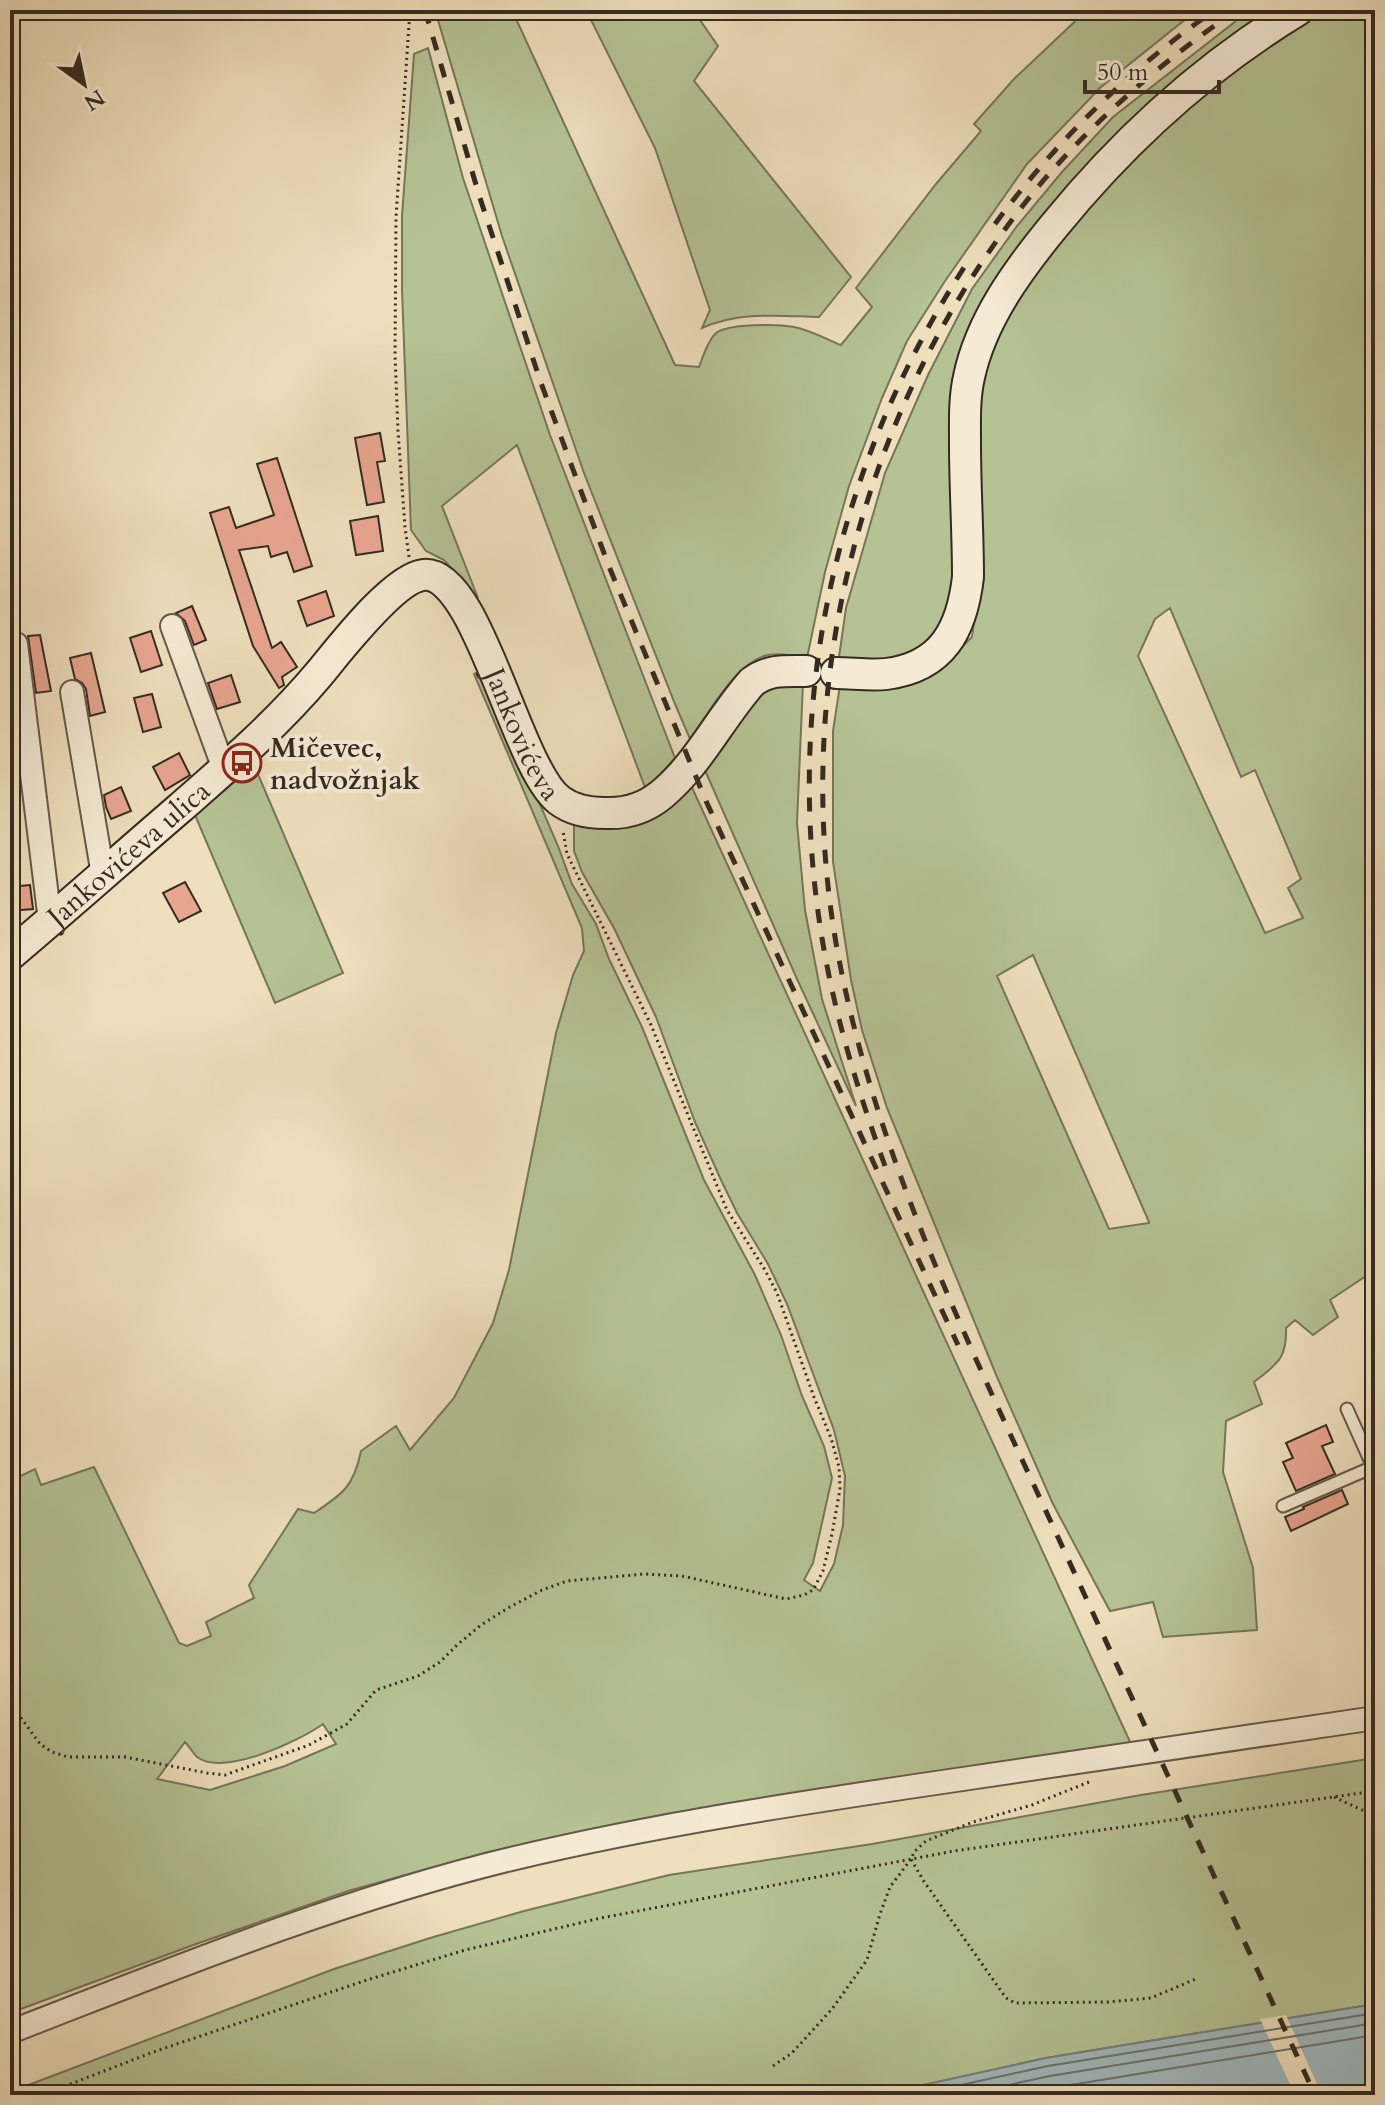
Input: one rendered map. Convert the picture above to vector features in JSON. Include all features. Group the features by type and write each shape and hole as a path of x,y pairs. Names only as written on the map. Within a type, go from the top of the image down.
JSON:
{"main road":[{"name":"Jankovićeva","path":"412,578 435,576 461,600 537,772 559,800 567,806 589,812 626,813 660,796 678,780 752,682 763,674 776,671 882,674 915,667 937,652 957,627 965,602 968,577 965,405 977,350 1006,291 1064,214 1137,134 1210,70 1298,10"},
{"name":"Jankovićeva ulica","path":"10,955 261,738 384,599 412,578"}],"street":[{"path":"172,626 224,769"},
{"path":"16,644 50,921"},
{"path":"72,692 103,875"},
{"path":"10,2032 316,1915 509,1859 674,1823 1375,1718"}],"lane":[{"path":"1283,1506 1374,1467 1347,1409"}],"path":[{"path":"410,10 396,217 395,355 405,527 412,578"},
{"path":"10,1715 19,1715 40,1744 68,1757 125,1757 225,1775 309,1745 347,1724 376,1690 418,1676 440,1662 481,1625 542,1590 567,1581 644,1574 682,1576 786,1599 813,1590 823,1571 840,1489 839,1467 831,1438 777,1293 727,1210 651,1025 567,854 559,800"},
{"path":"773,2066 792,2053 832,2009 867,1960 890,1887 914,1852 926,1841 1094,1780"},
{"path":"42,2095 171,2045 465,1950 601,1918 911,1859 1375,1791"},
{"path":"1334,1797 1375,1816"},
{"path":"911,1859 1006,1998 1015,2003 1108,2002 1151,1998 1198,1978"}],"green space":[{"path":"435,10 512,10 675,365 699,367 715,334 741,326 794,327 841,345 872,307 856,288 981,131 974,124 1014,79 1087,10 1197,10 1101,87 1027,164 945,281 907,341 849,486 825,572 807,658 774,654 753,662 722,692 690,739 584,473 502,236"},
{"path":"586,10 693,10 718,46 694,81 851,277 819,317 745,317 702,328 710,310 655,148"},
{"path":"1250,10 1283,10 1264,22 979,321 958,572 942,630 910,657 838,664 846,608 885,473 928,375 972,289 1017,226 1113,117"},
{"path":"1320,10 1375,10 1375,1270 1330,1300 1338,1317 1313,1335 1295,1320 1286,1328 1285,1347 1279,1360 1254,1382 1262,1404 1226,1421 1223,1472 1253,1568 1257,1630 1163,1637 1153,1602 1110,1611 1053,1504 997,1377 887,1108 862,1030 851,980 833,862 833,731 840,685 945,663 972,637 980,581 977,393 1003,319 1036,267 1116,169 1248,55","holes":["1170,608 1241,777 1255,770 1301,879 1288,888 1303,918 1265,933 1138,656 1155,619","1033,955 1149,1222 1149,1223 1109,1229 997,976"]},
{"path":"428,48 463,178 550,435 675,758 646,790 517,445 442,506 478,598 444,560 426,551 411,530 402,216 414,54"},
{"path":"482,670 572,884 596,924 609,959 642,1027 704,1180 755,1275 824,1446 832,1478 813,1563 804,1580 820,1591 834,1564 843,1525 845,1476 834,1430 787,1304 721,1180 695,1122 656,1017 574,851 574,824 606,826 689,781 1131,1744 666,1814 488,1852 348,1891 10,2013 10,1481 35,1469 41,1485 94,1467 179,1643 187,1646 211,1636 206,1622 254,1598 249,1585 298,1509 314,1513 340,1494 355,1473 361,1451 396,1426 410,1450 454,1398 493,1323 509,1270 556,1033 573,975 584,951 582,928 474,674","holes":["323,1724 336,1744 285,1766 210,1790 157,1779 185,1742 197,1757 225,1763 280,1747"]},
{"path":"803,683 797,823 805,910 822,999 856,1106 704,768 736,720 756,698 781,684"},
{"path":"254,765 343,973 275,1003 195,815"},
{"path":"1375,1758 1375,2004 1046,2058 878,2095 10,2095 10,2092 334,1969 524,1911 669,1875 872,1844 1141,1795"}],"water":[{"path":"1375,2004 1375,2095 878,2095 1046,2058"}],"pier":[{"path":"1286,2015 1322,2095 1295,2095 1260,2019"}],"building":[{"path":"380,433 385,461 377,462 384,502 367,505 355,438"},
{"path":"277,458 312,566 294,572 287,552 271,557 268,546 239,550 272,648 281,642 297,667 282,677 284,685 279,688 253,646 210,513 229,507 236,528 274,515 257,464"},
{"path":"378,516 383,551 356,555 350,521"},
{"path":"326,591 334,616 307,626 298,601"},
{"path":"192,606 206,640 194,645 185,621 176,613"},
{"path":"151,631 162,665 141,672 130,638"},
{"path":"40,635 51,691 36,693 28,636"},
{"path":"91,653 105,712 90,716 86,689 75,679 70,658"},
{"path":"231,675 240,702 217,709 208,683"},
{"path":"152,694 161,727 143,732 134,698"},
{"path":"179,753 190,775 165,790 153,767"},
{"path":"121,787 131,811 111,819 104,795"},
{"path":"185,882 201,911 179,922 163,893"},
{"path":"30,885 33,909 10,911 10,887"},
{"path":"1326,1425 1333,1442 1322,1446 1335,1474 1296,1491 1283,1462 1293,1458 1286,1443"},
{"path":"1342,1490 1348,1504 1291,1531 1285,1517"}],"railway":[{"path":"425,10 479,195 541,383 608,564 706,801 958,1345"},
{"path":"995,224 1043,164 1096,108 1154,56 1215,10"},
{"path":"1237,10 1131,92 1059,163 977,270 927,357 886,449 855,544 834,642 824,742 824,843 836,943 852,1019 897,1167 925,1239 986,1382 1315,2095"},
{"path":"885,1166 849,1056 823,944 812,855 809,766 815,679 830,592 852,507 882,424 920,343 965,266"}],"place":[{"name":"Mičevec, nadvožnjak","path":"242,763"}]}
